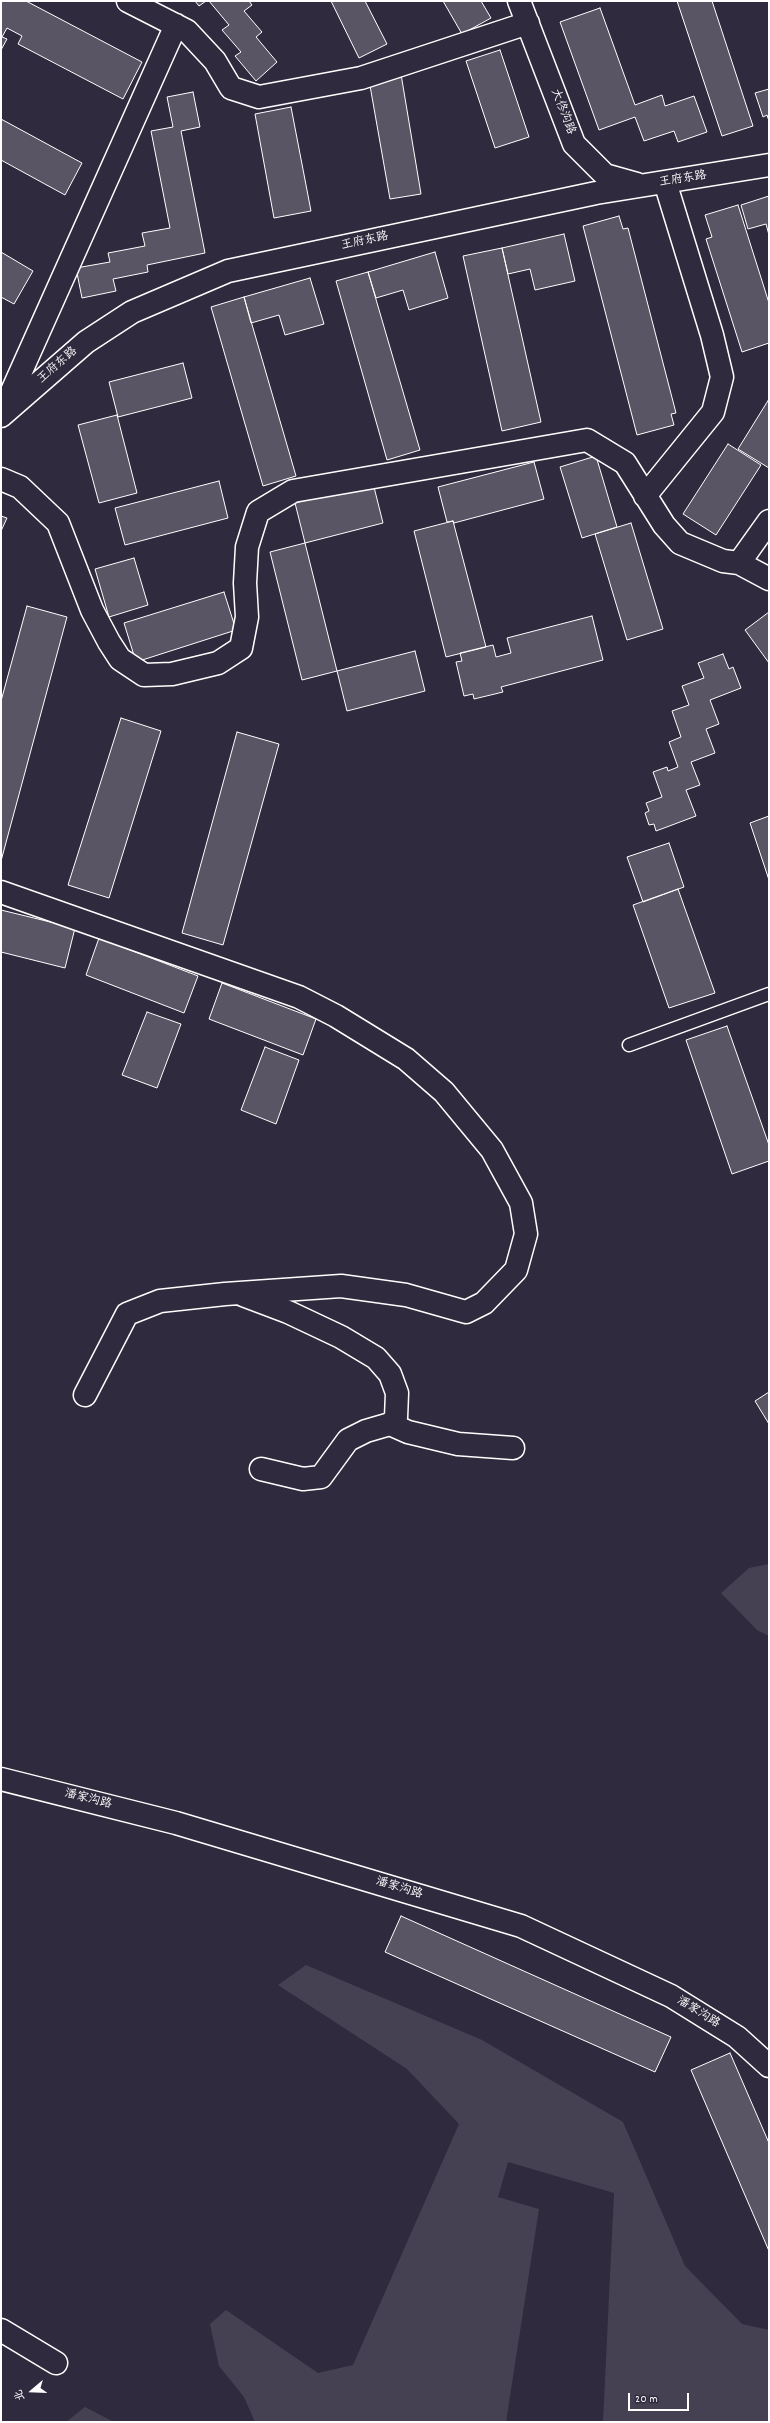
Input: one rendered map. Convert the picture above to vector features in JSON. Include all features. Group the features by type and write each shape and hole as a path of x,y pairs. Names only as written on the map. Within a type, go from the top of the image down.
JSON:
{"street":[{"path":"128,1 187,31 215,61 231,88 259,97 361,78 528,23"},
{"name":"大佟沟路","path":"519,1 574,144 605,175 644,186"},
{"path":"2,415 176,25"},
{"name":"王府东路","path":"2,415 86,342 132,312 228,271 596,193 769,166"},
{"path":"644,496 713,412 722,377 712,335 665,182"},
{"path":"1,479 20,487 58,523 92,610 109,642 120,659 144,675 172,674 218,663 241,648 247,617 244,583 247,547 258,512 293,491 587,440 625,463 644,496 664,525 680,543 723,561 739,563 769,579"},
{"path":"739,563 769,521"},
{"path":"1,892 299,997 336,1016 406,1059 444,1092 492,1150 521,1202 526,1234 516,1270 484,1303 466,1312 406,1295 341,1286 237,1293 160,1301 127,1314 85,1395"},
{"path":"237,1293 288,1312 341,1337 376,1358 390,1374 397,1393 396,1418 390,1424 366,1431 348,1440 321,1477 303,1479 261,1469"},
{"path":"390,1424 408,1432 458,1444 513,1448"},
{"name":"潘家沟路","path":"1,1779 176,1822 521,1926 671,1996 737,2038 769,2066"},
{"path":"1,2330 56,2363"}],"lane":[{"path":"629,1045 769,994"}],"shaded area":[{"path":"769,1564 769,1636 757,1630 721,1593 749,1568"},
{"path":"306,1965 482,2040 623,2122 685,2266 742,2324 769,2330 769,2422 603,2422 614,2193 508,2162 498,2197 539,2209 506,2422 255,2422 244,2397 219,2366 210,2324 226,2310 318,2373 353,2365 459,2124 407,2069 278,1985"},
{"path":"85,2407 114,2422 66,2422"}],"building":[{"path":"1,1 26,1 142,62 123,99 18,44 22,36 7,28 2,37 7,39 1,50"},
{"path":"195,1 206,1 199,6"},
{"path":"209,1 249,1 252,5 244,11 262,32 256,37 277,62 256,81 235,56 241,52 222,30 229,25"},
{"path":"331,1 365,1 387,44 359,58"},
{"path":"443,1 481,1 491,18 462,34"},
{"path":"677,1 712,1 753,126 722,136"},
{"path":"600,8 635,105 662,95 665,106 694,96 707,132 678,142 674,131 644,141 635,117 599,130 560,22"},
{"path":"500,50 529,137 495,148 466,61"},
{"path":"401,74 421,194 390,199 369,80"},
{"path":"769,89 769,121 767,115 763,117 755,93"},
{"path":"193,92 200,127 181,131 205,253 147,265 148,272 113,279 116,291 82,298 76,268 110,262 108,253 145,246 142,233 170,228 151,131 173,127 167,97"},
{"path":"291,107 311,211 274,218 255,114"},
{"path":"1,119 82,163 65,195 1,160"},
{"path":"769,196 769,235 766,224 748,229 741,205"},
{"path":"738,205 769,303 769,343 742,352 706,239 712,237 705,215"},
{"path":"619,216 623,229 628,228 676,413 671,414 674,425 637,435 583,226"},
{"path":"564,234 575,281 535,290 530,269 508,274 502,248"},
{"path":"502,248 541,422 502,431 463,256"},
{"path":"1,252 33,271 14,304 1,297"},
{"path":"435,252 448,298 409,310 403,290 376,298 368,272"},
{"path":"368,272 420,450 387,460 336,281"},
{"path":"310,278 324,324 285,335 279,315 251,323 244,297"},
{"path":"244,297 296,476 263,486 211,307"},
{"path":"183,363 192,398 118,417 109,382"},
{"path":"769,399 769,468 738,449"},
{"path":"117,415 137,493 99,503 78,425"},
{"path":"728,444 761,465 716,535 683,514"},
{"path":"596,456 617,527 582,538 560,467"},
{"path":"534,462 544,499 454,523 453,521 447,522 438,487"},
{"path":"219,481 228,518 125,545 115,508"},
{"path":"373,483 383,523 305,543 295,503"},
{"path":"1,516 7,518 1,531"},
{"path":"453,521 486,647 446,657 414,531"},
{"path":"631,523 663,629 627,640 595,534"},
{"path":"305,543 337,671 302,680 270,552"},
{"path":"134,558 148,605 109,617 95,569"},
{"path":"224,592 236,630 136,662 124,623"},
{"path":"27,606 67,617 1,861 1,701"},
{"path":"769,612 769,663 745,630"},
{"path":"592,616 603,660 501,687 503,692 474,699 473,694 464,696 456,662 462,661 460,653 493,645 496,657 511,653 507,638"},
{"path":"415,651 425,691 347,711 337,671"},
{"path":"723,654 729,669 733,667 741,688 710,700 719,724 706,729 715,753 691,762 700,785 686,790 696,816 656,831 654,824 649,825 645,813 649,811 646,803 662,797 653,772 667,767 668,771 678,767 669,742 681,737 672,711 689,705 682,686 704,678 698,663"},
{"path":"121,718 161,731 109,898 68,885"},
{"path":"237,732 279,744 223,945 182,933"},
{"path":"769,816 769,880 750,823"},
{"path":"669,843 684,887 643,902 627,857"},
{"path":"678,889 715,993 669,1008 633,905"},
{"path":"1,910 75,928 65,968 1,952"},
{"path":"99,938 198,976 184,1013 86,975"},
{"path":"222,983 316,1019 303,1055 209,1019"},
{"path":"147,1012 181,1024 157,1088 122,1075"},
{"path":"727,1026 769,1145 769,1161 732,1174 686,1040"},
{"path":"265,1047 299,1060 276,1124 241,1110"},
{"path":"769,1392 769,1424 755,1401"},
{"path":"401,1916 671,2037 655,2072 385,1952"},
{"path":"730,2053 769,2143 769,2251 691,2070"}]}
